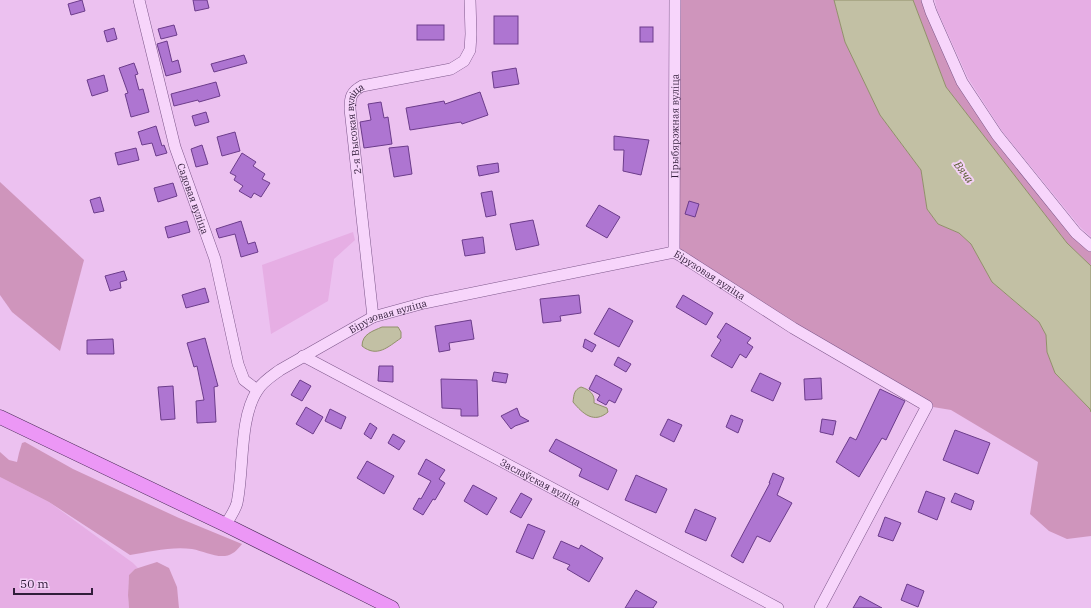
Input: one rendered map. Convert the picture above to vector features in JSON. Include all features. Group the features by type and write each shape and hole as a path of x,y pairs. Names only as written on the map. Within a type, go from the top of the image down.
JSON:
{"main road":[{"path":"0,417 226,525 392,608"}],"street":[{"name":"Садовая вуліца","path":"139,0 175,147 215,259 238,364 244,380 257,390"},
{"name":"2-я Высокая вуліца","path":"373,317 350,99 354,91 362,86 451,69 464,61 470,50 470,0"},
{"name":"Прыбярэжная вуліца","path":"674,252 675,0"},
{"path":"928,0 931,12 962,82 997,135 1076,233 1091,246"},
{"name":"Бірузовая вуліца","path":"226,525 236,504 245,426 250,404 257,390 267,379 304,356 373,317 424,303 674,252 793,328 927,406 820,608"},
{"name":"Заслаўская вуліца","path":"304,356 778,608"}],"shaded area":[{"path":"675,0 834,0 845,42 880,115 921,170 927,209 938,224 959,233 971,244 992,282 1039,322 1046,335 1047,352 1055,373 1090,409 1091,536 1067,539 1049,531 1030,514 1038,462 951,410 927,406 674,252"},
{"path":"913,0 927,0 962,82 997,135 1091,247 1091,266 1067,243 946,87"},
{"path":"935,0 1091,0 1091,237 1081,228 1002,131 968,78 937,10"},
{"path":"0,182 84,260 60,351 12,312 0,295"},
{"path":"353,232 355,240 334,259 328,301 271,334 262,265"},
{"path":"25,442 73,469 179,518 242,544 233,553 225,556 217,556 184,548 130,555 49,502 0,477 0,452 9,460 17,462 22,443"},
{"path":"0,477 49,502 138,568 129,575 129,608 0,608"},
{"path":"157,562 169,568 177,587 179,608 129,608 129,575 135,569"}],"water":[{"name":"Вяча","path":"834,0 913,0 946,87 1067,243 1091,266 1091,412 1090,409 1055,373 1047,352 1046,335 1039,322 992,282 971,244 959,233 938,224 927,209 921,170 880,115 845,42"},
{"path":"382,327 398,327 401,332 401,338 387,348 378,351 373,351 362,346 362,342 366,336"},
{"path":"581,387 591,393 594,397 594,403 607,408 608,412 603,416 598,417 585,414 573,402 577,389"}],"building":[{"path":"82,0 85,11 71,15 68,4"},
{"path":"193,0 207,0 209,8 195,11"},
{"path":"494,16 518,16 518,44 494,44"},
{"path":"174,25 177,35 161,39 158,29"},
{"path":"417,25 444,25 444,40 417,40"},
{"path":"640,27 653,27 653,42 640,42"},
{"path":"114,28 117,39 107,42 104,31"},
{"path":"167,41 172,62 178,60 181,72 166,76 157,44"},
{"path":"244,55 247,63 214,72 211,64"},
{"path":"134,63 138,74 135,75 139,90 143,89 149,112 131,117 125,94 128,93 119,68"},
{"path":"516,68 519,84 494,88 492,72"},
{"path":"104,75 108,91 92,96 87,80"},
{"path":"216,82 220,96 199,102 198,100 174,106 171,94"},
{"path":"480,92 488,115 462,124 461,122 410,130 406,108 444,101 445,104"},
{"path":"381,102 384,118 388,117 392,144 364,148 360,122 371,120 368,104"},
{"path":"206,112 209,122 195,126 192,116"},
{"path":"156,126 162,146 164,145 167,153 156,156 152,143 142,145 138,132"},
{"path":"235,132 240,151 222,156 217,137"},
{"path":"614,136 649,140 641,175 623,171 624,150 614,150"},
{"path":"202,145 208,164 196,167 191,149"},
{"path":"408,146 412,174 394,177 389,148"},
{"path":"136,148 139,160 118,165 115,153"},
{"path":"242,153 256,162 253,166 265,174 262,179 270,183 261,197 254,193 251,198 239,191 243,186 234,180 236,176 230,173"},
{"path":"498,163 499,172 479,176 477,166"},
{"path":"173,183 177,196 158,202 154,188"},
{"path":"492,191 496,215 486,217 481,193"},
{"path":"100,197 104,211 94,213 90,200"},
{"path":"689,201 699,204 695,217 685,214"},
{"path":"599,205 620,217 607,238 586,226"},
{"path":"533,220 539,245 516,250 510,224"},
{"path":"187,221 190,232 168,238 165,227"},
{"path":"241,221 248,244 255,242 258,252 241,257 235,234 219,238 216,229"},
{"path":"483,237 485,253 465,256 462,240"},
{"path":"124,271 127,280 120,282 121,288 110,291 105,276"},
{"path":"205,288 209,302 186,308 182,295"},
{"path":"579,295 581,313 560,316 561,321 543,323 540,299"},
{"path":"683,295 713,313 706,325 676,307"},
{"path":"609,308 633,321 619,347 594,334"},
{"path":"471,320 474,339 449,343 450,350 439,352 435,326"},
{"path":"726,323 751,338 747,343 753,347 746,358 740,354 732,368 711,356 721,340 717,337"},
{"path":"205,338 218,386 214,387 216,422 197,423 196,401 204,400 197,366 194,367 187,343"},
{"path":"113,339 114,354 87,354 87,340"},
{"path":"585,339 596,345 592,352 583,347"},
{"path":"618,357 631,364 626,372 614,365"},
{"path":"379,366 393,366 393,382 378,381"},
{"path":"494,372 508,374 506,383 492,381"},
{"path":"760,373 781,383 773,401 751,391"},
{"path":"596,375 622,389 615,403 609,400 606,405 597,400 600,395 589,389"},
{"path":"821,378 822,399 805,400 804,379"},
{"path":"441,379 477,380 478,416 461,416 461,409 442,408"},
{"path":"300,380 311,386 302,401 291,395"},
{"path":"173,386 175,419 161,420 158,387"},
{"path":"880,389 905,401 886,440 882,438 859,477 836,462 850,437 856,440"},
{"path":"306,407 323,417 313,434 296,424"},
{"path":"517,408 520,416 529,421 511,429 501,416"},
{"path":"330,409 346,417 341,429 325,421"},
{"path":"731,415 743,420 738,433 726,427"},
{"path":"668,419 682,425 674,442 660,435"},
{"path":"822,419 836,421 833,435 820,432"},
{"path":"370,423 377,428 371,439 364,434"},
{"path":"955,430 990,443 978,474 943,460"},
{"path":"393,434 405,441 399,450 388,443"},
{"path":"556,439 617,470 608,490 579,476 582,469 549,451"},
{"path":"426,459 445,470 439,479 445,483 435,500 433,499 423,515 413,509 419,498 421,499 431,481 418,474"},
{"path":"367,461 394,476 384,494 357,478"},
{"path":"773,473 784,478 777,495 792,503 770,542 757,536 743,563 731,556 770,483"},
{"path":"636,475 667,489 656,513 625,500"},
{"path":"473,485 497,498 487,515 464,501"},
{"path":"926,491 945,498 937,520 918,512"},
{"path":"521,493 532,499 521,518 510,512"},
{"path":"955,493 974,501 971,510 951,502"},
{"path":"695,509 716,518 706,541 685,532"},
{"path":"885,517 901,523 893,541 878,536"},
{"path":"528,524 545,531 533,559 516,552"},
{"path":"561,541 579,549 581,545 603,558 589,582 567,569 570,565 553,558"},
{"path":"907,584 924,591 918,607 901,600"},
{"path":"636,590 657,602 653,608 625,608"},
{"path":"860,596 882,608 853,608"}]}
